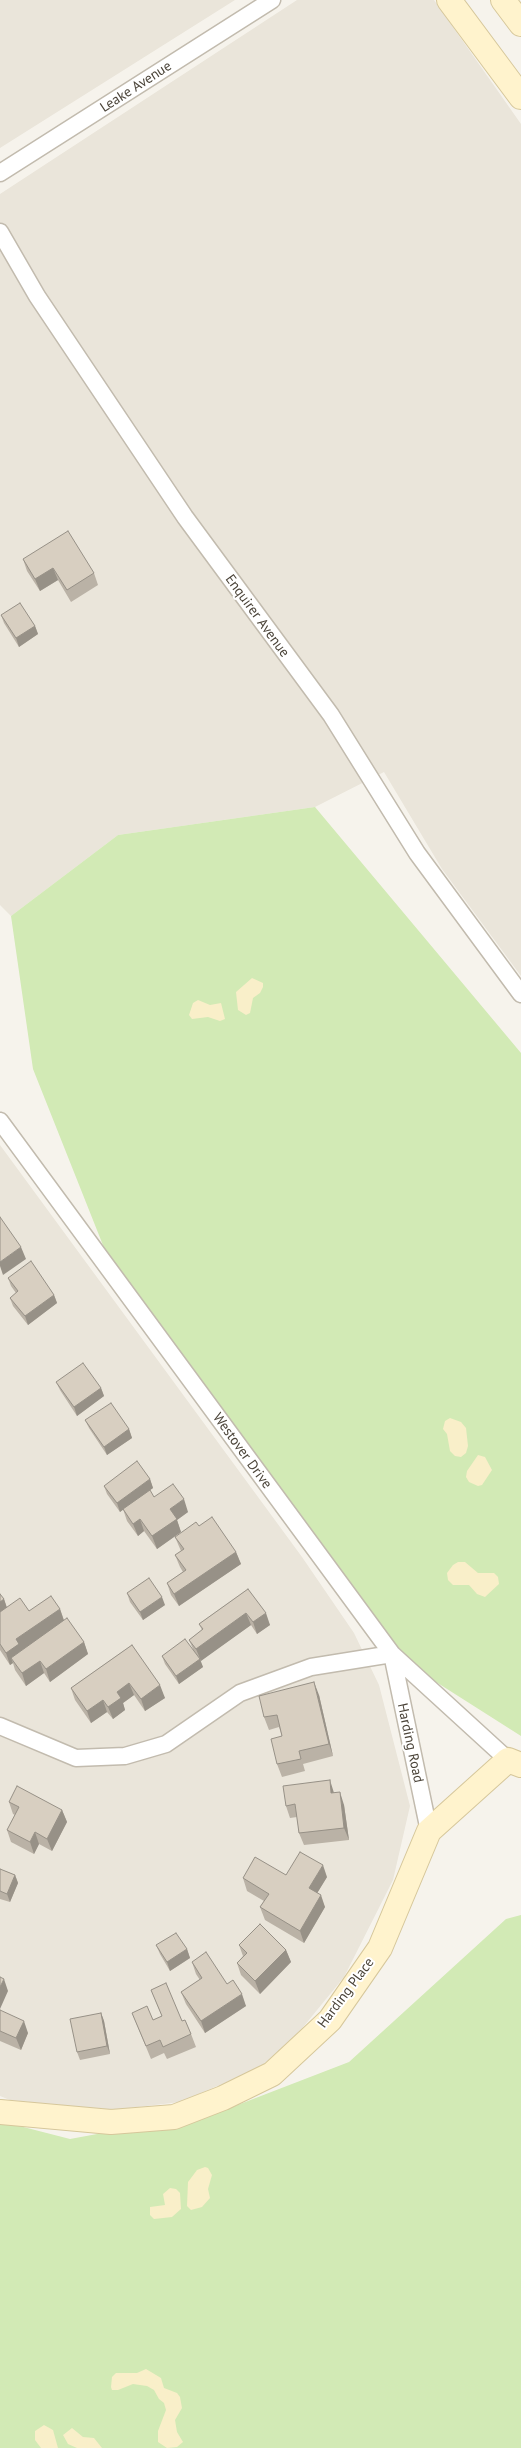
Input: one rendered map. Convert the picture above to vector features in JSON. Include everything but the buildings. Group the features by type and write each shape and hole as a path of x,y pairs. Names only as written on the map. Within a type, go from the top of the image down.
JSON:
{"main road":[{"path":"449,0 521,97"},
{"path":"503,0 521,24"},
{"name":"Harding Place","path":"0,2112 111,2122 174,2117 223,2098 272,2074 330,2020 380,1948 428,1831 514,1762"}],"street":[{"name":"Leake Avenue","path":"0,173 272,0"},
{"name":"Enquirer Avenue","path":"0,232 36,296 185,517 330,715 417,854 521,994"},
{"name":"Westover Drive","path":"0,1121 392,1654 514,1762"},
{"path":"0,1726 76,1758 125,1756 166,1744 240,1693 311,1667 392,1654"},
{"name":"Harding Road","path":"392,1654 428,1831"}],"shaded area":[{"path":"0,0 235,0 0,148"},
{"path":"297,0 434,0 521,124 521,976 442,869 384,772 315,807 118,835 11,916 0,905 0,194"},
{"path":"0,1145 302,1557 354,1633 379,1685 410,1806 393,1880 344,1977 295,2037 259,2068 180,2102 112,2110 10,2100 0,2096"}],"green space":[{"path":"315,807 521,1053 521,1736 392,1654 118,1283 33,1069 11,916 118,835"},
{"path":"521,1915 521,2448 0,2448 0,2121 70,2139 222,2111 349,2062 506,1919"}],"sand":[{"path":"252,978 263,983 263,987 260,993 253,998 250,1013 246,1015 238,1010 236,992"},
{"path":"198,1000 210,1005 221,1003 225,1019 220,1021 208,1017 192,1019 189,1015 193,1003"},
{"path":"450,1418 461,1422 466,1428 468,1446 466,1453 461,1457 455,1456 450,1451 447,1434 443,1429 445,1421"},
{"path":"478,1455 485,1457 492,1470 482,1485 478,1486 469,1482 466,1477 467,1471"},
{"path":"458,1562 465,1562 478,1573 494,1573 498,1577 499,1584 485,1597 477,1594 469,1585 453,1585 448,1580 447,1573"},
{"path":"205,2167 208,2168 212,2175 208,2189 210,2198 202,2207 191,2210 187,2206 188,2182 197,2170"},
{"path":"170,2188 176,2189 180,2193 181,2209 172,2217 154,2219 150,2215 150,2207 165,2205 163,2194"},
{"path":"146,2369 161,2378 164,2388 177,2393 180,2397 182,2408 175,2420 177,2432 183,2442 177,2447 167,2448 158,2442 158,2431 166,2410 164,2403 159,2399 154,2390 147,2386 133,2384 118,2390 112,2390 112,2377 116,2373 137,2373"},
{"path":"44,2425 53,2430 58,2448 41,2448 35,2440 35,2431"},
{"path":"72,2428 83,2437 94,2438 102,2448 77,2448 68,2444 63,2435"}]}
